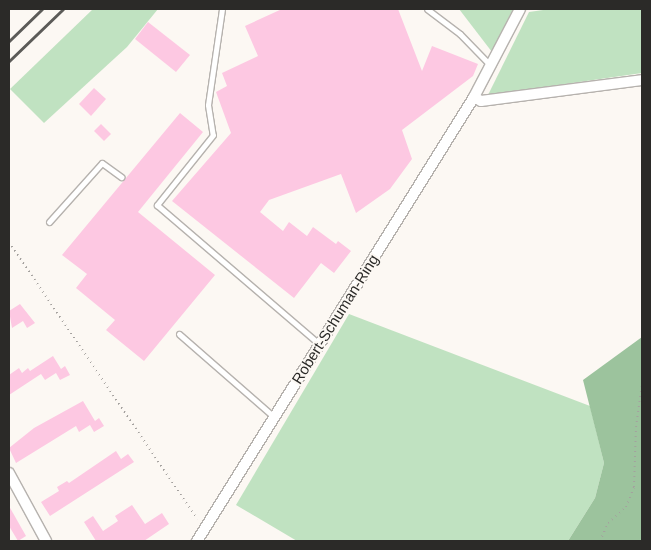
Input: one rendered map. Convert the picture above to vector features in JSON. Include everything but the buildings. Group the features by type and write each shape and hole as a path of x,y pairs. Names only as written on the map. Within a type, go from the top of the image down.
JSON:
{"street":[{"name":"Robert-Schuman-Ring","path":"197,541 474,98 520,9"},
{"path":"474,98 481,101 642,80"},
{"path":"10,478 46,541"}],"lane":[{"path":"222,9 208,105 213,135 157,204 319,344"},
{"path":"427,9 460,34 491,66"},
{"path":"49,222 102,163 121,177"},
{"path":"179,334 274,417"}],"path":[{"path":"9,242 204,529"},
{"path":"600,541 608,523 626,507 634,487 636,427 642,384"}],"green space":[{"path":"93,9 158,9 127,47 44,123 10,89"},
{"path":"459,9 513,9 492,52"},
{"path":"550,9 642,9 642,73 488,95 529,12"},
{"path":"349,314 590,406 604,463 595,498 568,541 297,541 236,505"},
{"path":"642,337 642,541 568,541 595,498 604,463 583,380"}],"railway":[{"path":"9,41 42,9"},
{"path":"9,61 63,9"}]}
